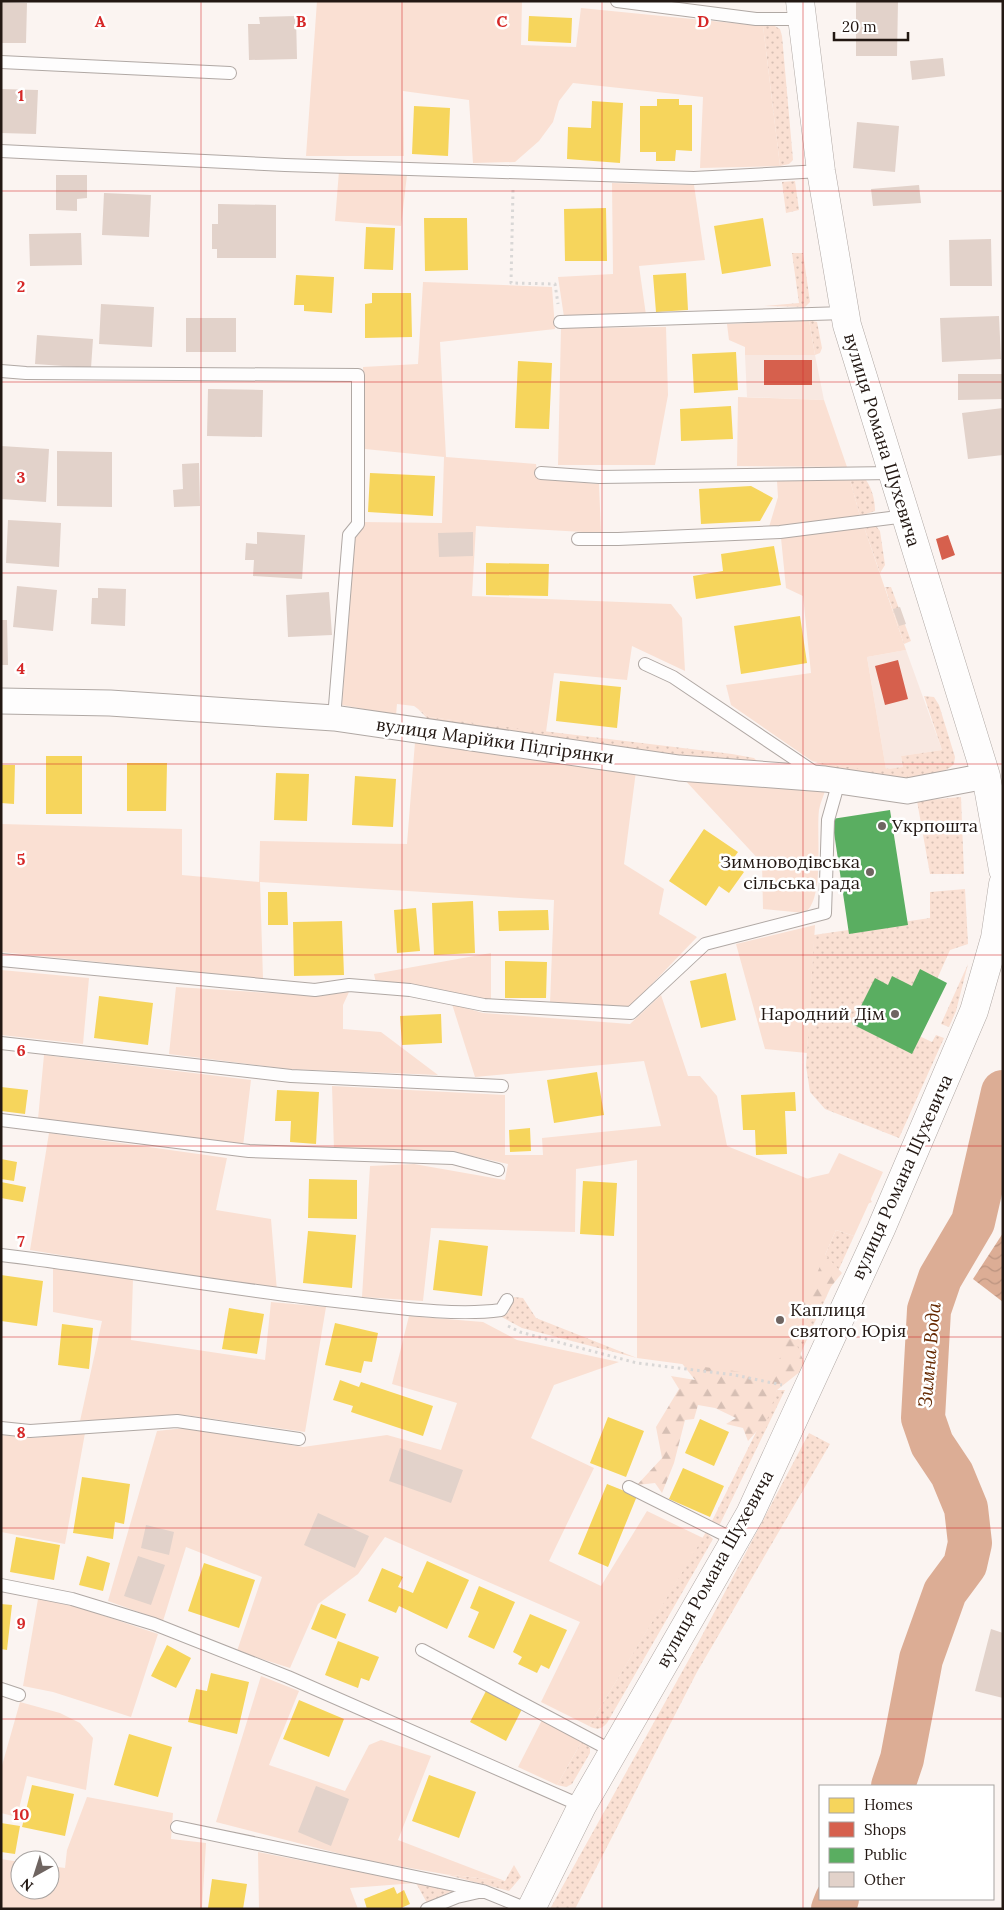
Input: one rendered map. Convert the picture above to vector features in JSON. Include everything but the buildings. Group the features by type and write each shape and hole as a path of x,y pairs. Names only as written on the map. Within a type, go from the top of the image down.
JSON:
{"main road":[{"name":"вулиця Романа Шухевича","path":"801,10 821,171 845,313 986,776 1003,870"},
{"name":"вулиця Романа Шухевича","path":"531,1909 582,1806 750,1514 880,1229 974,1011 995,938 1003,884"}],"street":[{"name":"вулиця Марійки Підгірянки","path":"1,701 110,703 334,718 679,768 832,780 907,791 986,776"}],"lane":[{"path":"617,1 756,19 801,10"},
{"path":"1,62 230,73"},
{"path":"1,151 285,165 694,178 821,171"},
{"path":"560,322 845,313"},
{"path":"1,371 36,373 358,375 358,524 349,535 334,718"},
{"path":"541,473 600,477 893,473"},
{"path":"578,539 780,532 906,516"},
{"path":"1,960 315,990 350,985 410,990 484,1005 631,1013 705,944 825,912 828,820 832,780 673,677 645,664"},
{"path":"1,1042 291,1076 502,1086"},
{"path":"1,1120 249,1151 453,1158 498,1170"},
{"path":"1,1255 276,1295 374,1305 483,1312 501,1310 507,1300"},
{"path":"1,1428 30,1431 177,1421 299,1439"},
{"path":"629,1487 735,1540"},
{"path":"1,1585 72,1599 154,1624 288,1677 582,1806"},
{"path":"422,1650 614,1752"},
{"path":"1,1689 19,1695"},
{"path":"177,1827 483,1891 527,1909"},
{"path":"427,1909 457,1896 483,1891"}],"path":[{"path":"513,173 510,283 555,284 560,322"},
{"path":"483,1312 520,1332 637,1363 735,1375 787,1386"}],"shaded area":[{"path":"745,355 815,355 824,400 747,397"},
{"path":"906,650 942,750 901,756 903,767 886,769 867,657"}],"green space":[{"path":"317,1 522,1 521,45 576,47 581,8 763,26 780,166 700,168 703,97 573,83 559,101 553,122 539,141 515,162 473,163 469,100 403,91 404,156 306,156"},
{"path":"773,25 780,29 782,36 793,160 789,164 780,166 763,26"},
{"path":"339,171 407,175 401,226 335,221"},
{"path":"795,181 799,210 786,213 782,182"},
{"path":"612,183 694,185 705,260 639,266 646,315 564,317 558,277 613,274"},
{"path":"792,253 803,253 810,302 805,307 764,306 799,303"},
{"path":"423,282 552,287 555,329 440,342 446,457 536,464 538,479 599,484 601,533 476,526 472,596 671,604 682,618 685,671 632,646 627,680 554,673 546,732 429,717 414,706 397,704 396,715 342,705 354,539 359,534 362,522 442,523 444,457 365,449 363,367 418,364"},
{"path":"809,320 817,322 822,348 820,353 815,355"},
{"path":"809,320 815,355 745,355 745,347 729,340 727,324"},
{"path":"666,327 668,395 655,465 558,465 561,328"},
{"path":"738,397 824,400 847,467 737,466"},
{"path":"850,480 866,480 873,495 875,511 860,516"},
{"path":"850,480 860,516 769,527 778,497 777,481"},
{"path":"876,526 880,531 885,565 880,573 864,527"},
{"path":"864,527 906,650 867,657 886,769 860,769 812,761 731,705 726,685 811,673 803,596 786,588 781,538"},
{"path":"885,587 891,587 911,641 904,644"},
{"path":"924,696 934,697 939,705 955,757 954,764 946,770 921,777 876,778 848,774 812,761 858,768 880,769 903,767 901,756 942,750"},
{"path":"418,709 429,717 732,754 754,758 760,764 678,757 430,721"},
{"path":"415,742 636,771 624,864 664,889 659,914 697,937 630,1007 550,1003 554,900 260,882 263,979 1,952 1,824 182,829 182,875 259,882 260,841 407,844"},
{"path":"682,777 825,791 819,810 818,865 815,894 811,905 805,913 763,909 762,863"},
{"path":"961,797 964,874 930,874 917,801"},
{"path":"965,889 968,944 950,950 934,986 885,1020 932,1042 936,1035 944,1038 899,1138 825,1109 810,1092 806,1066 814,935 930,918 930,892"},
{"path":"815,925 807,1053 765,1049 736,944"},
{"path":"491,953 491,1000 376,983 374,974"},
{"path":"968,964 956,1011 949,1027 941,1024"},
{"path":"1,970 89,978 83,1044 1,1035"},
{"path":"176,987 319,996 349,992 343,1005 343,1029 381,1032 438,1075 288,1069 169,1054"},
{"path":"661,995 688,1076 700,1076 717,1096 727,1146 823,1185 839,1153 883,1172 854,1236 836,1230 772,1376 637,1358 637,1160 576,1169 575,1232 431,1228 423,1301 362,1297 370,1166 414,1164 505,1180 508,1164 454,1152 334,1150 332,1086 505,1095 505,1155 543,1155 542,1138 661,1126 644,1061 475,1077 452,1004 483,1013 630,1024"},
{"path":"44,1055 251,1080 243,1146 38,1119"},
{"path":"49,1133 227,1158 216,1210 271,1219 277,1291 30,1250"},
{"path":"853,1168 872,1202 853,1210 819,1248 842,1273 809,1314 796,1343 806,1367 777,1390 767,1420 748,1441 743,1428 726,1424 736,1418 715,1408 698,1405 694,1419 685,1420 674,1463 662,1493 655,1483 637,1485 662,1458 656,1427 679,1389 671,1376 695,1380 673,1352 765,1192 813,1177"},
{"path":"836,1230 854,1236 789,1379 772,1376"},
{"path":"53,1268 133,1279 131,1340 265,1360 271,1302 326,1307 305,1432 185,1415 80,1421 102,1321 53,1312"},
{"path":"514,1297 523,1298 536,1318 637,1358 522,1328 498,1315 508,1313"},
{"path":"409,1316 483,1322 517,1340 619,1362 554,1385 531,1438 594,1468 549,1561 601,1586 647,1511 703,1538 589,1726 541,1702 580,1622 385,1537 358,1574 318,1604 290,1668 237,1651 262,1577 186,1547 163,1621 108,1601 157,1431 184,1428 303,1447 387,1435 441,1450 457,1403 392,1384"},
{"path":"777,1390 785,1390 720,1524 711,1523"},
{"path":"85,1433 65,1544 1,1532 1,1435 33,1438"},
{"path":"809,1433 830,1444 697,1672 575,1909 550,1909 697,1645"},
{"path":"706,1532 713,1539 607,1723 599,1729 589,1726"},
{"path":"38,1599 78,1607 158,1634 131,1717 53,1692 23,1686"},
{"path":"261,1676 299,1691 269,1765 345,1791 369,1745 381,1740 431,1756 398,1840 505,1881 444,1874 364,1860 216,1822"},
{"path":"20,1702 60,1713 80,1723 93,1738 86,1790 27,1776 17,1817 1,1813 1,1769"},
{"path":"543,1718 582,1741 557,1785 518,1767"},
{"path":"582,1741 590,1748 590,1753 572,1784 566,1787 557,1785"},
{"path":"87,1797 173,1813 171,1839 206,1843 202,1909 1,1909 1,1859 10,1860 10,1900 60,1900 60,1867 65,1868 67,1850"},
{"path":"258,1852 416,1883 350,1888 358,1909 259,1909"},
{"path":"514,1865 521,1877 509,1891 444,1874 505,1881"},
{"path":"416,1883 454,1890 427,1903"}],"water":[{"path":"1003,1233 1003,1302 973,1279"}],"waterway":[{"name":"Зимна Вода","path":"893,1785 902,1759 921,1659 945,1592 965,1565 970,1543 966,1508 952,1474 932,1444 923,1418 929,1310 940,1278 973,1222 1003,1092"},
{"name":"Зимна Вода","path":"833,1909 837,1900"}],"place":[{"name":"Укрпошта","path":"882,826"},
{"name":"Зимноводівська сільська рада","path":"870,872"},
{"name":"Народний Дім","path":"895,1014"},
{"name":"Каплиця святого Юрія","path":"780,1320"}]}
